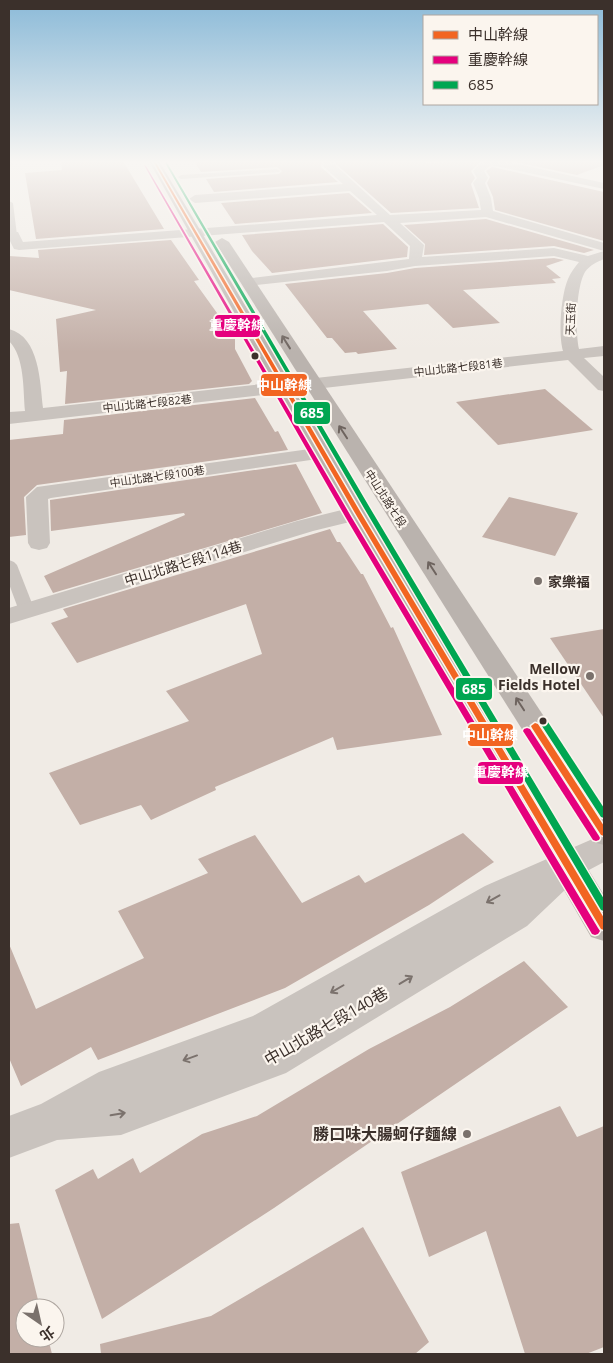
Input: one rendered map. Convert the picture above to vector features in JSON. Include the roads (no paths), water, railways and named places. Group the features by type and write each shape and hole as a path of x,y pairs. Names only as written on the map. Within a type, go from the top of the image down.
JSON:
{"main road":[{"path":"191,225 358,514 604,926"},
{"name":"中山北路七段","path":"211,225 312,384 604,833"}],"street":[{"path":"10,235 19,246 306,225"},
{"path":"394,225 418,245 415,262"},
{"path":"526,225 604,248"},
{"path":"248,282 387,267 415,262 554,252 589,260 604,255"},
{"name":"天玉街","path":"589,260 579,270 572,284 569,342 572,355 604,386"},
{"path":"9,334 14,335 26,352 35,415"},
{"name":"中山北路七段81巷","path":"285,387 604,351"},
{"name":"中山北路七段82巷","path":"9,418 285,387"},
{"name":"中山北路七段100巷","path":"39,543 37,497 44,492 324,453"},
{"name":"中山北路七段114巷","path":"18,614 304,526 358,514"},
{"name":"中山北路七段140巷","path":"9,1137 52,1121 121,1114 272,1060 515,916 569,865 604,847"}],"lane":[{"path":"9,565 18,614"}],"place":[{"name":"家樂福","path":"538,581"},
{"name":"Mellow Fields Hotel","path":"590,676"},
{"name":"勝口味大腸蚵仔麵線","path":"467,1134"}]}
